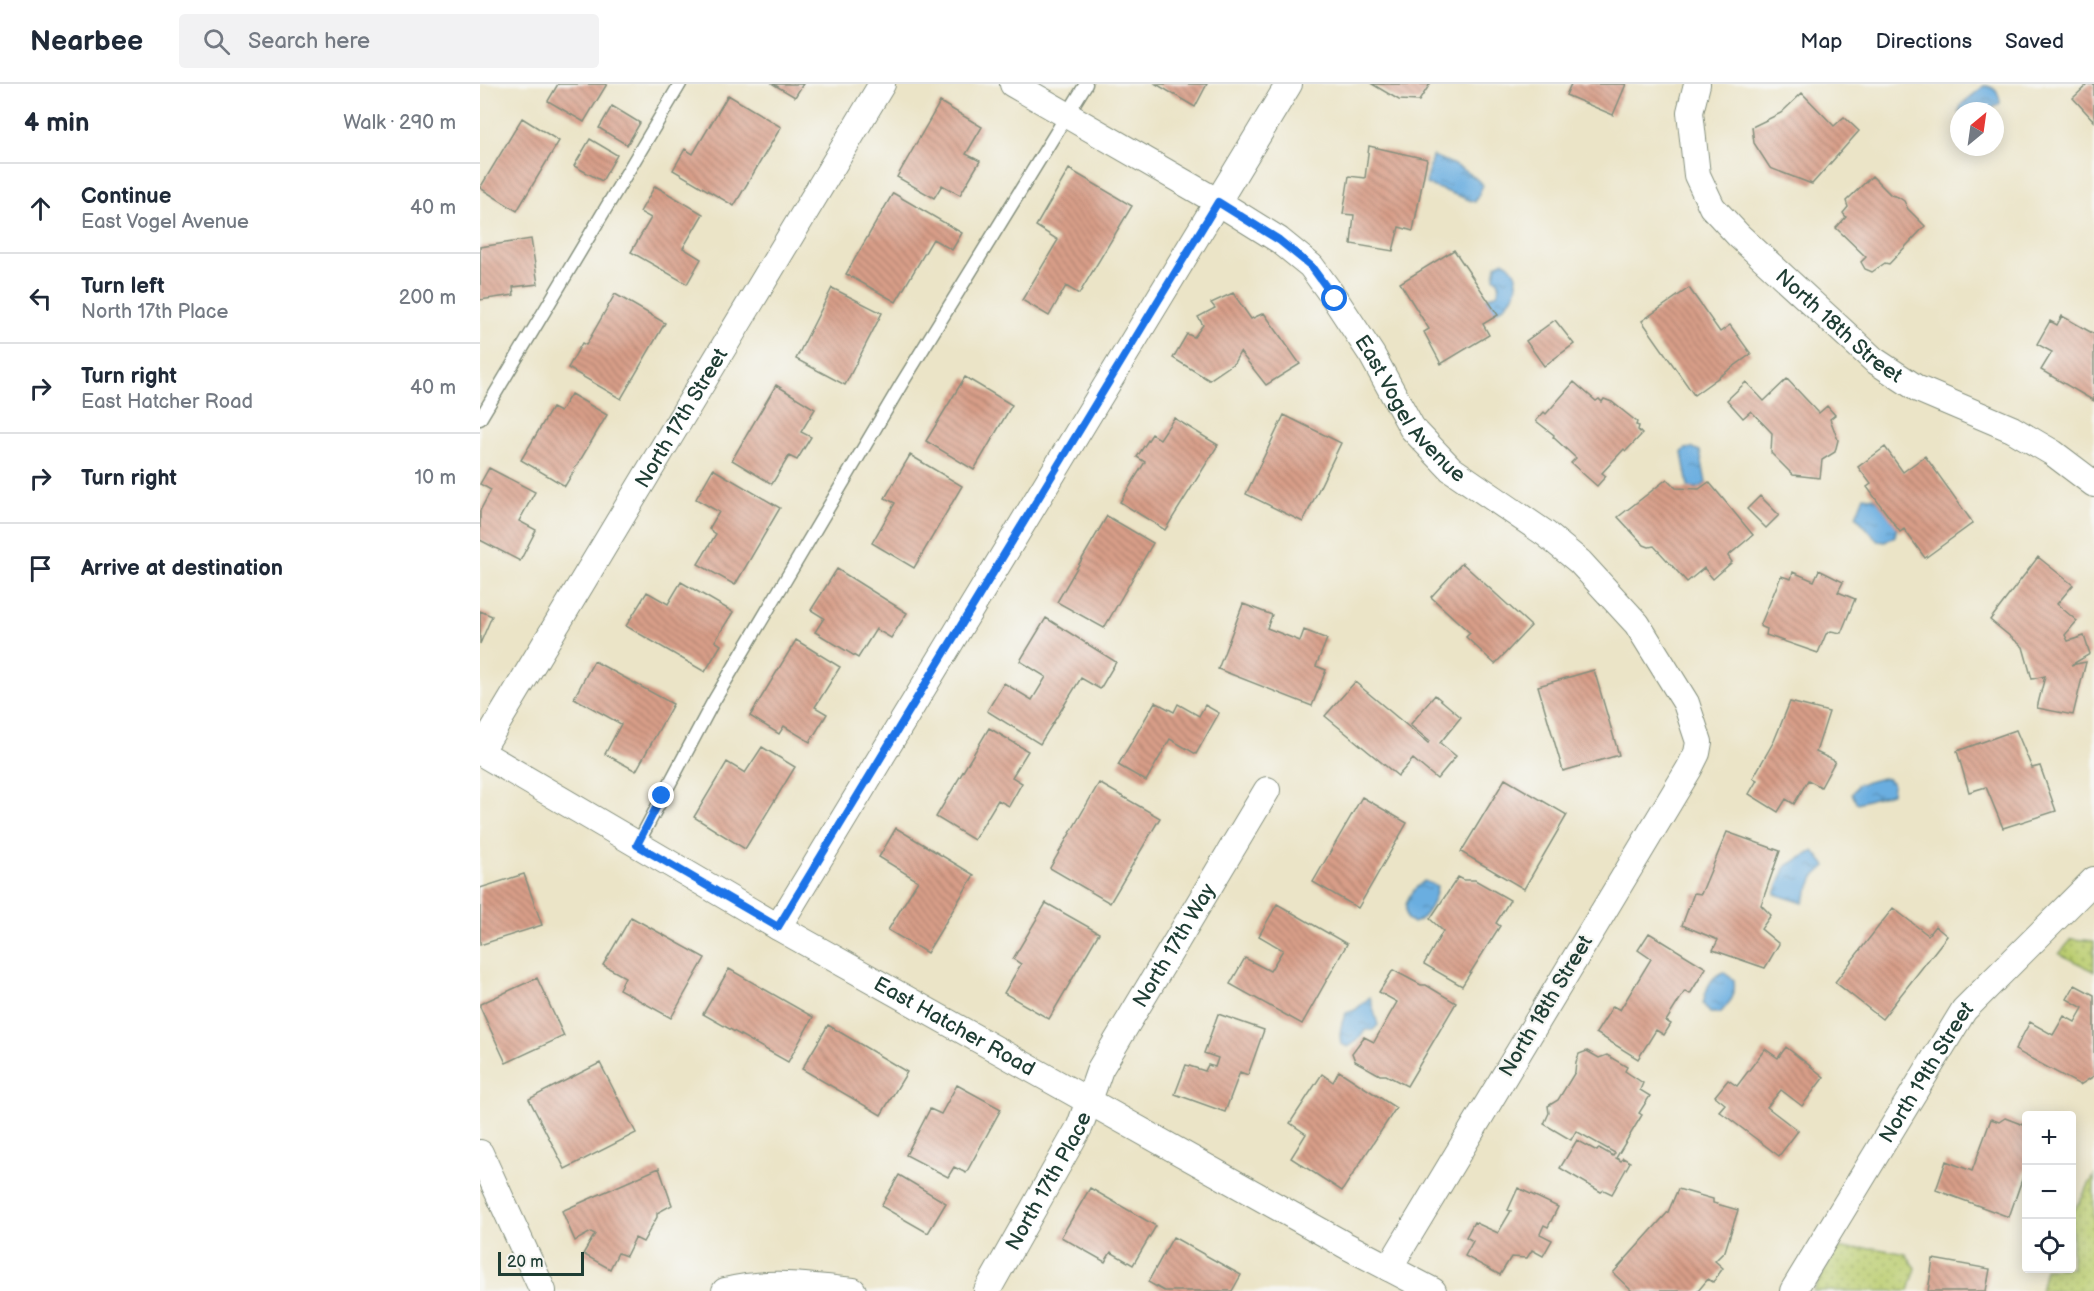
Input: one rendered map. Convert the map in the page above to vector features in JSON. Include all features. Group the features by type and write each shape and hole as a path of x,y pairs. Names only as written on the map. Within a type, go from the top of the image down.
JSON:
{"street":[{"name":"North 17th Street","path":"480,752 882,84"},
{"name":"East Vogel Avenue","path":"1013,84 1218,202 1279,240 1311,266 1375,361 1412,428 1451,469 1546,534 1580,562 1637,624 1686,703 1699,742"},
{"path":"778,927 1289,84"},
{"name":"North 18th Street","path":"1697,84 1690,112 1697,175 1712,207 1739,236 1874,360 1918,389 2003,425 2043,447 2094,484"},
{"name":"North 18th Street","path":"1389,1268 1689,769 1697,753 1699,742"},
{"name":"East Hatcher Road","path":"480,752 778,927 1433,1291"},
{"name":"North 17th Way","path":"1088,1101 1100,1069 1267,790"},
{"name":"North 19th Street","path":"1793,1291 1964,1010 2094,880"},
{"name":"North 17th Place","path":"987,1291 1080,1126 1088,1101"},
{"path":"480,1153 543,1291"},
{"path":"725,1291 740,1287 779,1284 853,1291"}],"lane":[{"path":"480,419 680,84"},
{"path":"637,845 717,696 902,383 1086,84"}],"green space":[{"path":"2072,939 2094,941 2094,971 2059,954"},
{"path":"2094,1176 2094,1291 2040,1291 2044,1273 2076,1273 2076,1207"},
{"path":"1874,1248 1906,1254 1916,1268 1909,1291 1813,1291 1837,1249"}],"water":[{"path":"1984,86 1996,91 2000,102 1964,102"},
{"path":"1432,156 1472,175 1483,185 1475,202 1426,184"},
{"path":"1504,261 1515,274 1516,288 1509,301 1495,312 1486,298 1498,293 1499,282 1494,277 1496,265"},
{"path":"1693,448 1700,451 1706,483 1695,488 1688,486 1682,453 1685,449"},
{"path":"1864,496 1876,498 1897,527 1895,536 1885,542 1878,541 1856,516"},
{"path":"1882,778 1888,779 1893,785 1892,793 1857,803 1852,794 1857,785"},
{"path":"1814,851 1826,866 1814,877 1803,903 1775,894 1786,866"},
{"path":"1424,881 1437,886 1436,891 1433,902 1426,913 1413,923 1407,919 1407,902 1415,889"},
{"path":"1723,972 1734,980 1733,995 1720,1013 1710,1013 1703,1004 1705,994 1711,981"},
{"path":"1370,997 1378,1025 1373,1030 1365,1030 1357,1041 1348,1047 1341,1044 1341,1028 1346,1013 1355,1010"}],"building":[{"path":"558,84 607,84 584,122 548,101"},
{"path":"773,84 803,84 795,97"},
{"path":"1156,84 1207,84 1195,107"},
{"path":"1372,84 1430,84 1419,101 1399,100"},
{"path":"1571,84 1626,84 1613,115 1566,95"},
{"path":"2088,84 2094,84 2094,121 2073,98"},
{"path":"1802,93 1834,126 1844,117 1859,131 1812,184 1770,168 1754,143 1752,127 1781,113"},
{"path":"728,95 781,127 734,206 673,170 685,149 693,154"},
{"path":"940,102 982,127 966,154 980,161 960,195 942,185 934,198 897,177"},
{"path":"612,106 640,123 627,145 599,128"},
{"path":"522,118 559,141 517,211 480,188"},
{"path":"590,139 617,155 602,181 574,166"},
{"path":"1369,146 1427,159 1413,231 1399,227 1393,251 1351,244 1354,215 1343,214 1349,176 1365,178"},
{"path":"1069,169 1132,206 1079,294 1066,286 1049,316 1022,300 1058,240 1036,226"},
{"path":"1872,176 1891,195 1904,201 1908,209 1925,226 1889,264 1885,263 1872,272 1865,269 1861,262 1866,257 1836,228 1846,217 1843,213 1848,207 1846,201"},
{"path":"655,186 703,214 683,248 701,259 687,284 631,252 651,218 640,212"},
{"path":"893,193 962,233 952,250 933,239 896,302 846,274"},
{"path":"531,239 538,284 513,287 514,295 480,300 480,247"},
{"path":"1454,250 1498,315 1483,324 1489,335 1441,364 1424,332 1429,329 1400,283"},
{"path":"832,288 882,313 845,385 796,359"},
{"path":"1689,288 1720,332 1730,325 1751,354 1694,395 1642,321"},
{"path":"1233,293 1251,319 1264,313 1300,364 1266,385 1240,352 1234,363 1209,380 1173,358 1187,334 1194,337 1203,325 1198,317 1215,308 1211,303"},
{"path":"615,294 665,323 621,399 568,368 582,343 586,345"},
{"path":"2062,316 2094,334 2094,401 2041,370 2052,352 2037,344 2050,321 2057,325"},
{"path":"1555,320 1574,344 1544,366 1526,341"},
{"path":"965,377 1012,405 974,470 926,441"},
{"path":"1787,379 1819,413 1827,406 1835,415 1830,419 1838,440 1835,452 1822,460 1820,478 1793,475 1771,453 1772,433 1751,411 1743,418 1727,400 1746,382 1764,401"},
{"path":"1574,382 1596,401 1599,399 1602,402 1604,399 1612,402 1637,422 1638,430 1642,434 1626,451 1624,449 1602,473 1606,476 1597,486 1571,463 1576,458 1553,437 1554,435 1536,421 1544,412 1546,414"},
{"path":"776,385 815,409 801,432 811,437 797,460 789,456 772,484 732,460"},
{"path":"571,394 607,415 565,486 521,460 552,408 560,412"},
{"path":"1284,415 1341,443 1303,522 1246,494"},
{"path":"1174,418 1218,445 1165,530 1120,502 1145,462 1137,457 1152,434 1160,439"},
{"path":"1885,447 1903,472 1925,456 1973,523 1925,558 1904,529 1900,532 1867,487 1871,484 1858,467"},
{"path":"910,455 962,486 914,568 872,543 895,503 885,498"},
{"path":"489,468 535,492 519,521 536,530 520,561 480,540 480,511 491,490 480,484"},
{"path":"713,469 780,508 735,585 698,564 716,534 709,529 719,512 696,499"},
{"path":"1667,479 1676,488 1699,489 1709,482 1753,535 1728,556 1732,562 1713,579 1704,568 1687,582 1654,546 1644,545 1618,517"},
{"path":"1760,496 1779,515 1766,528 1747,509"},
{"path":"1107,516 1153,543 1104,628 1057,602"},
{"path":"2038,557 2073,585 2057,604 2077,621 2065,635 2068,641 2084,636 2090,654 2071,665 2086,662 2073,715 2037,708 2045,676 2032,679 2023,647 1990,620"},
{"path":"1462,563 1531,626 1495,664 1466,637 1470,633 1431,597"},
{"path":"837,569 907,613 891,638 876,629 858,658 815,632 824,618 811,610"},
{"path":"1819,570 1843,582 1838,592 1855,599 1841,633 1831,631 1826,634 1818,653 1766,635 1767,629 1760,626 1781,576 1791,579 1793,572 1814,581"},
{"path":"681,582 733,612 715,641 721,645 705,672 626,626 647,592 668,604"},
{"path":"1243,604 1272,615 1267,628 1300,641 1304,630 1327,639 1316,666 1326,670 1312,706 1218,669"},
{"path":"480,611 492,616 480,644"},
{"path":"1046,618 1116,662 1100,689 1081,678 1040,744 987,711 1004,683 1032,700 1046,677 1020,661"},
{"path":"796,640 840,667 815,707 827,714 810,742 784,726 779,734 750,716"},
{"path":"594,661 673,704 636,771 605,754 621,724 574,698"},
{"path":"1594,670 1619,755 1563,771 1538,686"},
{"path":"1355,682 1428,743 1429,741 1410,725 1435,695 1461,717 1440,743 1456,756 1437,779 1413,759 1398,776 1325,716"},
{"path":"1155,702 1174,712 1178,704 1199,716 1205,705 1219,713 1196,754 1170,739 1146,781 1118,765"},
{"path":"1790,702 1829,712 1816,752 1835,761 1821,787 1808,780 1794,804 1786,799 1778,812 1749,794 1757,780 1753,778 1774,741"},
{"path":"989,728 1028,751 1012,777 1022,783 1009,806 998,800 974,840 936,817"},
{"path":"2016,730 2032,768 2040,766 2056,811 2003,828 1986,787 1969,792 1957,751"},
{"path":"762,747 795,767 745,849 694,817 727,762 745,773"},
{"path":"1505,779 1567,815 1524,889 1461,852"},
{"path":"1099,783 1160,818 1110,903 1050,868"},
{"path":"1362,797 1407,823 1358,908 1313,882"},
{"path":"896,828 974,875 927,953 888,930 918,881 879,857"},
{"path":"1727,832 1780,851 1761,905 1771,915 1761,929 1779,944 1765,968 1713,950 1718,940 1682,925 1694,893 1701,894"},
{"path":"524,874 542,925 480,945 480,888"},
{"path":"1458,877 1464,880 1475,880 1510,900 1496,923 1500,926 1462,986 1424,964 1443,931 1430,919"},
{"path":"1046,903 1099,933 1049,1019 1004,993 1021,964 1013,959"},
{"path":"1277,904 1347,944 1302,1024 1230,984 1245,958 1270,971 1283,950 1259,936"},
{"path":"1893,908 1928,935 1935,926 1947,936 1882,1019 1835,982"},
{"path":"631,917 705,958 671,1018 619,989 625,977 603,965"},
{"path":"1649,933 1706,968 1690,994 1685,991 1666,1021 1671,1024 1664,1035 1656,1030 1638,1059 1596,1033 1613,1006 1620,1010 1651,959 1638,950"},
{"path":"729,969 813,1017 788,1062 703,1014"},
{"path":"1393,970 1421,985 1426,985 1456,1003 1407,1086 1355,1061 1352,1053 1364,1037 1374,1042 1397,1002 1379,992"},
{"path":"537,978 564,1036 506,1063 480,1004"},
{"path":"2075,985 2094,995 2094,1076 2080,1085 2015,1050 2030,1022 2053,1035 2064,1016 2075,1022 2083,1008 2067,999"},
{"path":"1218,1014 1264,1030 1248,1075 1240,1072 1225,1112 1175,1094 1186,1065 1205,1071 1208,1065 1215,1067 1218,1058 1204,1053"},
{"path":"828,1025 907,1072 881,1115 802,1069"},
{"path":"1786,1047 1824,1077 1802,1106 1781,1090 1767,1107 1798,1131 1779,1156 1719,1111 1725,1104 1715,1096 1728,1080 1737,1086 1765,1049 1778,1058"},
{"path":"1587,1051 1599,1058 1607,1055 1627,1067 1625,1071 1643,1083 1640,1090 1650,1096 1639,1113 1642,1115 1616,1158 1621,1161 1623,1158 1630,1162 1612,1194 1604,1190 1601,1192 1560,1168 1577,1140 1597,1151 1599,1148 1613,1156 1615,1153 1576,1131 1571,1140 1544,1124 1549,1113 1548,1106 1558,1100 1575,1072 1579,1054"},
{"path":"600,1063 636,1133 565,1169 529,1099"},
{"path":"1339,1071 1396,1108 1342,1191 1291,1158 1306,1134 1290,1123 1322,1074 1333,1082"},
{"path":"957,1085 1001,1109 966,1173 954,1167 948,1177 906,1155 930,1109 941,1114"},
{"path":"2005,1118 2022,1124 2022,1180 2009,1217 1936,1190 1946,1161 1972,1171 1991,1119 1999,1122"},
{"path":"659,1168 672,1205 657,1213 643,1242 635,1238 626,1256 618,1253 610,1269 583,1254 595,1234 591,1232 575,1241 562,1211"},
{"path":"899,1175 946,1203 928,1233 881,1206"},
{"path":"1090,1188 1156,1226 1133,1265 1111,1252 1105,1262 1061,1237"},
{"path":"1518,1188 1558,1207 1548,1227 1544,1225 1540,1234 1552,1240 1543,1256 1532,1250 1527,1258 1511,1257 1500,1275 1465,1256 1473,1241 1466,1237 1474,1222 1498,1233 1511,1211 1508,1210"},
{"path":"1678,1189 1713,1199 1713,1203 1738,1210 1725,1251 1715,1261 1723,1268 1713,1282 1708,1279 1698,1291 1632,1291 1613,1273 1668,1212"},
{"path":"1173,1237 1241,1275 1232,1291 1164,1291 1148,1282"},
{"path":"1933,1259 1990,1269 1986,1291 1928,1291"}],"route":[{"path":"662,796 637,845 778,927 1218,202 1279,240 1311,266 1335,299"}]}
